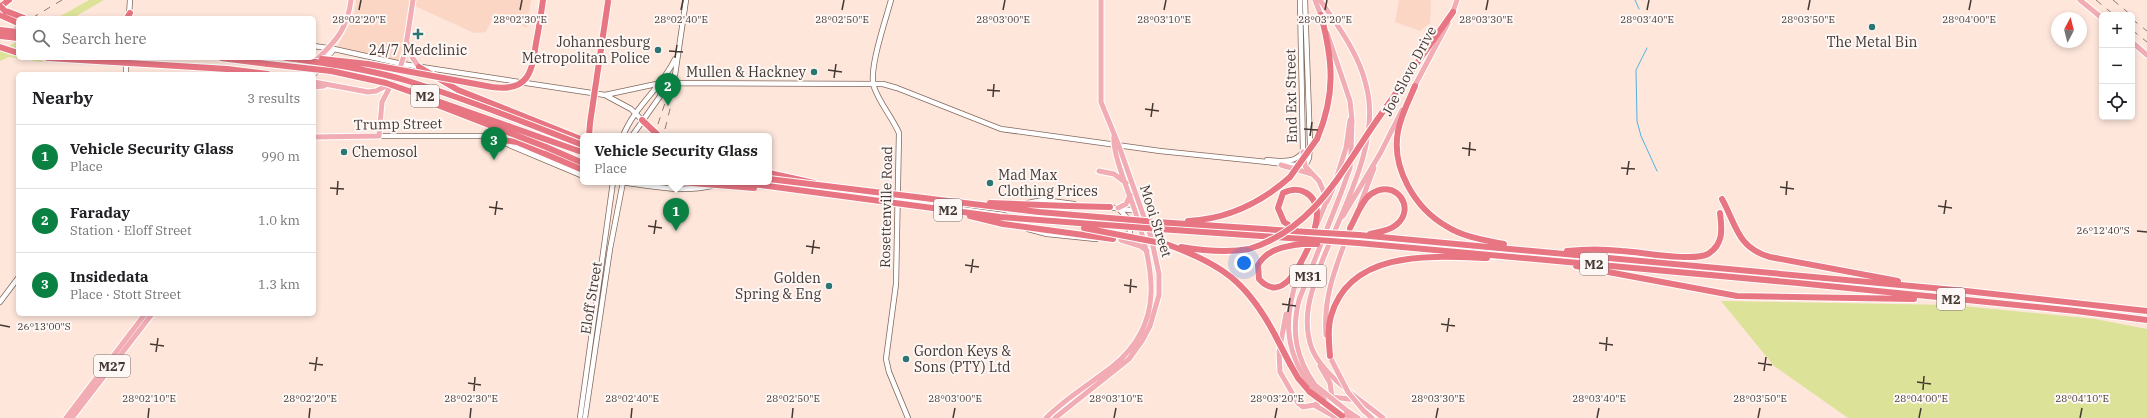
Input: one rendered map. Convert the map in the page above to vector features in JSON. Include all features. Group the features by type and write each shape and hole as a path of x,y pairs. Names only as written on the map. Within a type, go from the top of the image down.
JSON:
{"highway":[{"path":"1,9 9,0"},
{"path":"316,58 368,64 492,87 516,86 528,77 533,65 543,0"},
{"path":"589,133 608,1"},
{"path":"1,9 19,16"},
{"path":"1,9 16,21"},
{"path":"1057,223 1211,252 1230,252 1249,249 1264,245 1286,234 1308,215 1322,199 1453,12"},
{"path":"1160,222 1192,220 1236,212 1267,195 1290,177 1317,138 1331,95 1332,71 1330,53 1321,15"},
{"path":"0,30 16,32"},
{"path":"1,36 16,39"},
{"path":"0,47 16,52"},
{"path":"81,60 227,69 251,72"},
{"name":"M2","path":"238,60 331,71 389,82 580,151"},
{"name":"M2","path":"300,60 342,66 408,81 479,105 580,144"},
{"path":"419,67 439,81 458,90 580,139"},
{"path":"389,82 580,162"},
{"path":"1415,86 1400,121 1397,142 1398,161 1411,191 1426,211 1434,218 1460,233 1489,241 1535,250"},
{"path":"642,120 656,133"},
{"path":"495,139 512,140 532,147 580,169"},
{"path":"772,174 828,187"},
{"name":"M2","path":"772,179 1039,212 1535,250 1755,272 1927,287 2147,311"},
{"path":"716,185 824,194"},
{"name":"M2","path":"760,185 952,211 1057,223 1159,229 1547,260 1948,298 2147,320"},
{"path":"1350,228 1370,195 1384,189 1398,194 1404,203 1404,212 1401,220 1392,227 1362,236"},
{"path":"1290,190 1305,191 1316,205 1316,220 1309,233 1291,226 1279,213 1280,198 1283,193 1290,190"},
{"path":"1722,198 1741,239 1751,249 1764,255 1927,287"},
{"path":"950,202 1110,207"},
{"path":"952,211 1003,224 1113,239"},
{"path":"1549,252 1597,249 1693,257 1707,254 1717,246 1722,233 1720,213"},
{"path":"1303,241 1276,249 1261,260 1258,265 1257,275 1263,283 1275,287 1286,283 1298,269 1310,244"},
{"path":"1163,244 1214,264 1235,280 1255,301 1298,378 1343,415"},
{"path":"1331,358 1329,338 1331,316 1340,295 1346,287 1361,275 1388,263 1412,258 1534,259"},
{"path":"1547,260 1730,295 1767,298 1948,298"}],"main road":[{"path":"306,72 327,48 335,42 344,29 349,15 351,0"},
{"path":"316,82 372,92 383,88 402,64 409,31 413,0"},
{"name":"Mooi Street","path":"1055,418 1119,369 1142,341 1154,318 1159,295 1159,269 1151,236 1119,146 1101,102 1101,0"},
{"name":"M31","path":"1312,388 1298,352 1295,320 1299,300 1350,168 1353,133 1351,110 1345,81 1315,0"},
{"path":"1320,0 1360,67 1367,85 1370,115 1366,148 1308,302 1308,332 1312,349 1316,360 1330,383 1332,397"},
{"name":"Joe Slovo Drive","path":"1381,152 1458,0"},
{"path":"2080,0 2099,16"},
{"path":"409,31 409,51 419,67"},
{"path":"2135,44 2147,54"},
{"path":"378,136 380,108 389,82"},
{"path":"316,87 333,86"},
{"path":"1351,110 1346,148 1325,205 1309,233 1310,244 1290,296 1279,352 1280,372 1299,404 1306,408 1332,397 1364,402"},
{"name":"Mooi Street","path":"1046,418 1074,394 1114,365 1137,337 1148,315 1152,295 1152,272 1144,239 1113,145 1114,135"},
{"name":"Trump Street","path":"316,137 378,136"},
{"path":"1303,152 1305,166 1325,190 1325,205"},
{"path":"1332,236 1381,152"},
{"name":"M31","path":"1372,418 1363,410 1344,386 1331,358 1325,319 1326,301 1330,283 1350,228 1381,152"},
{"path":"1281,165 1313,174"},
{"path":"1099,171 1116,175 1127,184"},
{"path":"1118,209 1126,204 1130,195"},
{"path":"1120,240 1140,246 1147,251"},
{"path":"1290,296 1288,319 1289,341 1297,365 1312,388"},
{"name":"M27","path":"66,418 142,316"},
{"name":"M27","path":"72,418 150,316"},
{"path":"1312,349 1330,374 1383,418"},
{"path":"1314,405 1351,418"},
{"path":"1343,415 1358,418"}],"street":[{"path":"129,16 130,0"},
{"path":"634,133 675,75 686,0"},
{"path":"873,83 873,69 891,0"},
{"name":"End Ext Street","path":"1238,159 1290,161 1299,157 1303,152 1300,0"},
{"name":"End Ext Street","path":"1305,0 1310,144 1309,158 1305,166"},
{"path":"316,46 419,67 605,95 662,83 873,83 898,88 995,128 1119,146 1281,165 1305,166"},
{"path":"316,72 334,49"},
{"path":"625,133 636,113 662,83 677,55"},
{"path":"126,60 126,72"},
{"name":"Rosettenville Road","path":"873,83 894,120 899,133 896,200 896,284 886,359 889,372 908,418"},
{"path":"605,95 636,113 642,120"},
{"name":"Trump Street","path":"378,136 482,136 495,139 580,175"},
{"name":"Eloff Street","path":"585,418 586,398 613,185"},
{"name":"Eloff Street","path":"580,418 586,398 610,249 622,185"},
{"path":"652,185 699,190 717,185"},
{"path":"772,185 1004,214 1036,201 1110,207 1135,211 1143,216"},
{"path":"1118,209 1126,213 1130,221 1128,236 1120,240"},
{"path":"1004,214 1016,224 1036,232 1087,239 1144,239 1151,236"},
{"path":"0,302 16,281"}],"shaded area":[{"path":"356,0 531,0 527,28 495,13 486,32 474,33 415,6 408,63 337,47 354,16"},
{"path":"1399,0 1431,0 1430,23 1420,31 1395,22"}],"green space":[{"path":"89,0 104,0 76,16 61,16"},
{"path":"16,42 16,58 9,57 0,61 0,51"},
{"path":"29,60 42,60 42,62"},
{"path":"1721,301 1952,305 2095,319 2147,329 2147,418 1848,418 1774,366"}],"waterway":[{"path":"1635,0 1639,9"},
{"path":"1647,48 1636,70 1637,121 1641,136 1657,171"}],"railway":[{"path":"35,16 62,0"},
{"path":"2096,0 2110,12"},
{"path":"2113,0 2127,12"},
{"path":"2135,21 2147,31"},
{"path":"0,36 16,27"},
{"path":"2135,32 2147,42"},
{"path":"658,124 665,103"},
{"path":"665,129 671,105"}],"place":[{"name":"The Metal Bin","path":"1872,27"},
{"name":"24/7 Medclinic","path":"418,34"},
{"name":"Johannesburg Metropolitan Police","path":"658,50"},
{"name":"Mullen & Hackney","path":"814,72"},
{"name":"Faraday","path":"668,106"},
{"name":"Chemosol","path":"344,152"},
{"name":"Insidedata","path":"494,160"},
{"name":"Mad Max Clothing Prices","path":"990,183"},
{"name":"Vehicle Security Glass","path":"676,231"},
{"name":"Golden Spring & Eng","path":"829,286"},
{"name":"Gordon Keys & Sons (PTY) Ltd","path":"906,359"}]}
